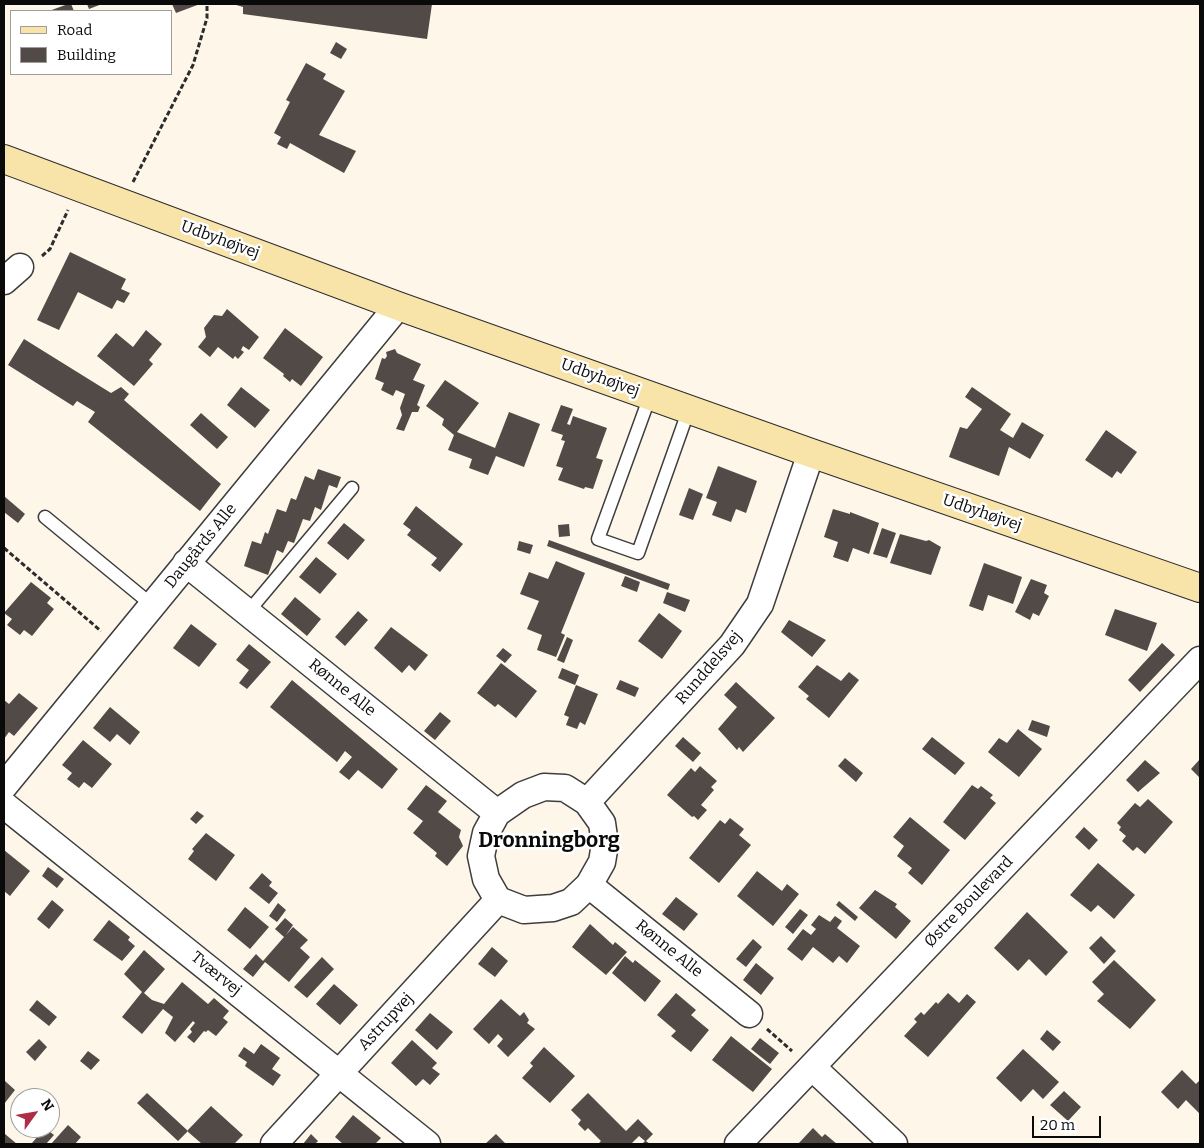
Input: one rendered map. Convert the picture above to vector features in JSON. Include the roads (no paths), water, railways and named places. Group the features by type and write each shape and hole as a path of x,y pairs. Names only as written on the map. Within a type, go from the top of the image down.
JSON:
{"street":[{"name":"Udbyhøjvej","path":"4,159 398,306 811,453 1200,588"},
{"name":"Daugårds Alle","path":"4,786 398,306"},
{"name":"Runddelsvej","path":"588,802 732,646 760,604 811,453"},
{"name":"Rønne Alle","path":"186,563 498,812"},
{"name":"Østre Boulevard","path":"738,1144 1200,660"},
{"path":"544,787 565,788 588,802 602,823 605,844 602,862 589,884 571,902 553,908 524,910 498,900 486,879 481,856 486,834 498,812 524,794 544,787"},
{"name":"Tværvej","path":"4,805 427,1144"},
{"name":"Rønne Alle","path":"589,884 749,1014"},
{"name":"Astrupvej","path":"274,1144 498,900"},
{"path":"812,1067 894,1144"}],"lane":[{"path":"650,396 598,539 606,542 638,553 689,410"},
{"path":"248,612 352,488"},
{"path":"46,517 152,605"}],"district":[{"name":"Dronningborg","path":"549,841"}]}
